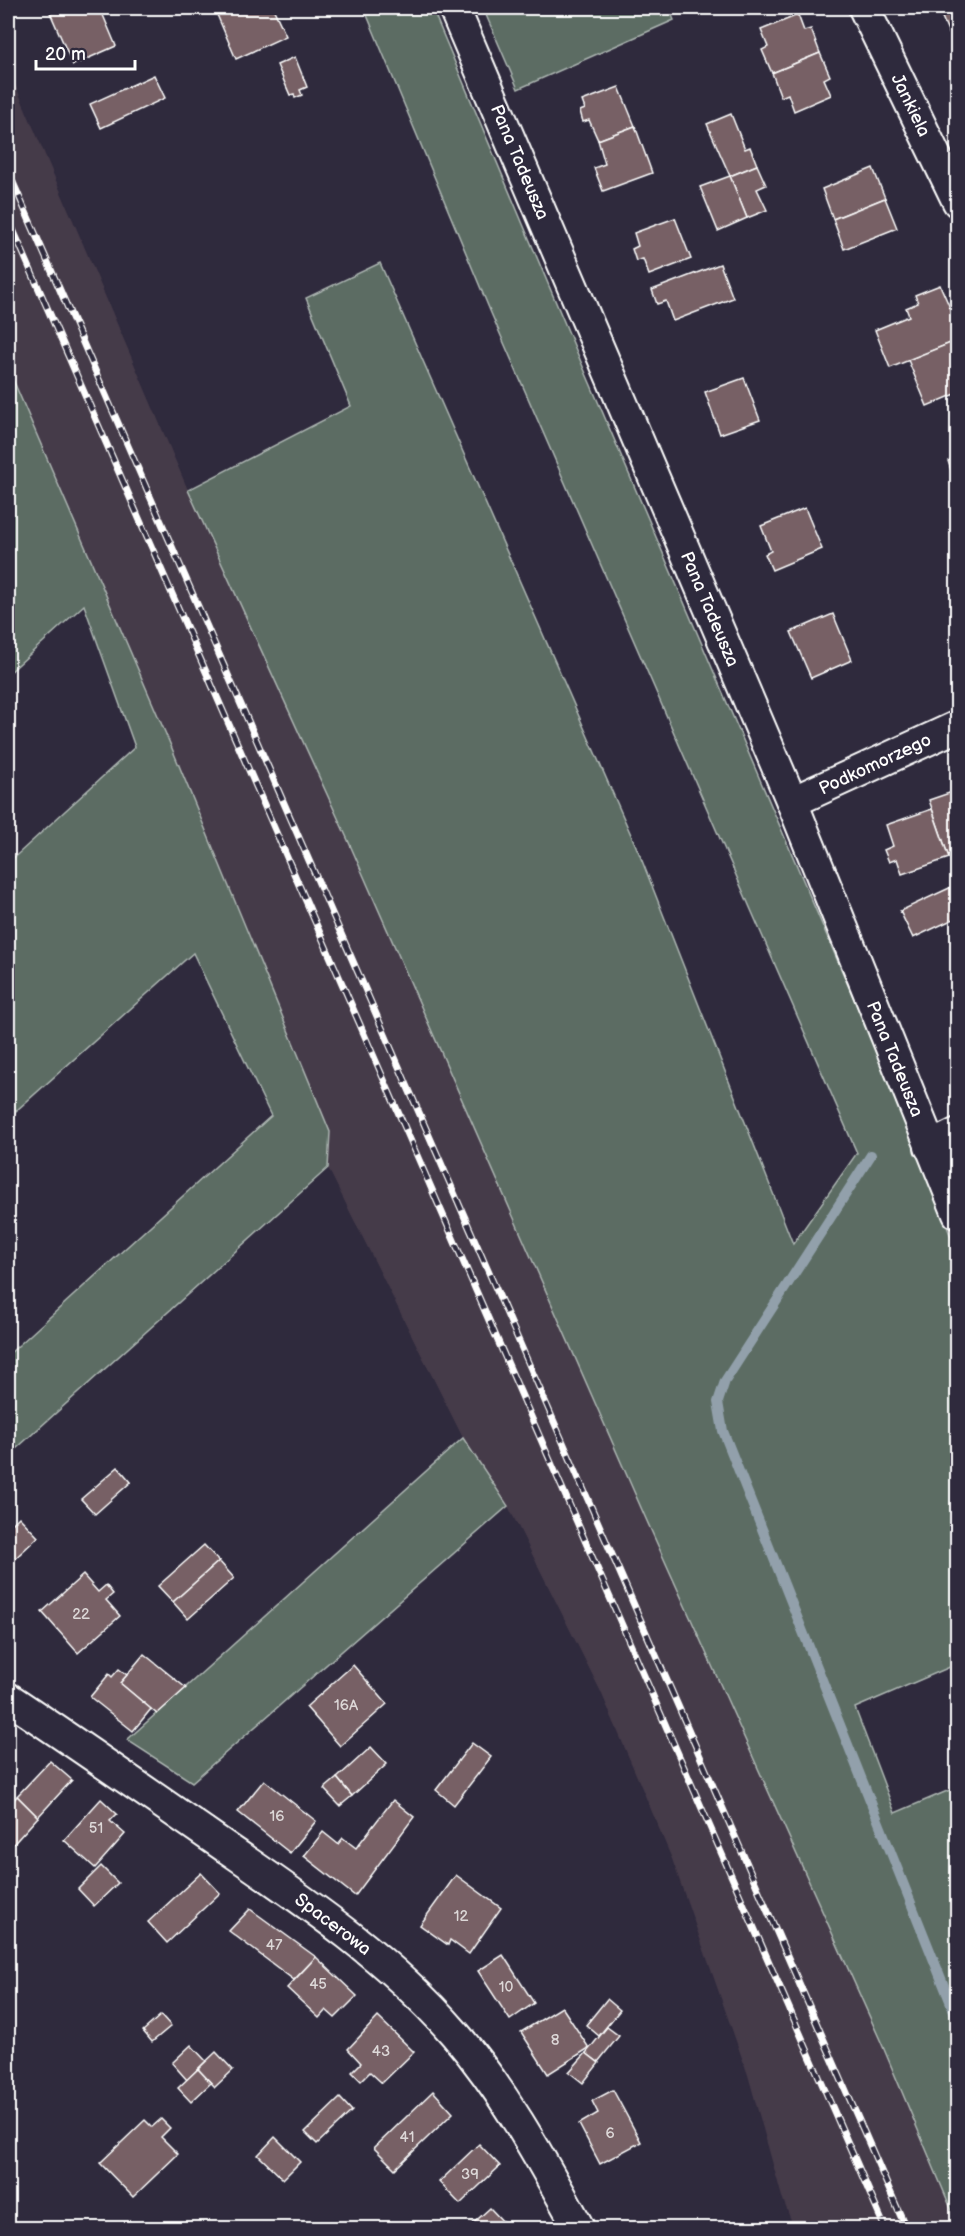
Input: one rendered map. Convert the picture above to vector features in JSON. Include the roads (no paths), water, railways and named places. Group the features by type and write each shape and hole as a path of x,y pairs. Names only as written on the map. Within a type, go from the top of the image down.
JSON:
{"street":[{"name":"Pana Tadeusza","path":"454,8 792,802 957,1214"},
{"name":"Jankiela","path":"864,8 957,202"},
{"name":"Podkomorzego","path":"792,802 957,726"},
{"path":"930,1147 957,1133"},
{"name":"Spacerowa","path":"8,1698 309,1904 395,1972 456,2034 488,2074 579,2229"}],"waterway":[{"path":"871,1155 725,1381 718,1402 723,1431 958,2021"}],"railway":[{"path":"8,171 906,2228"},
{"path":"8,218 885,2228"}]}
